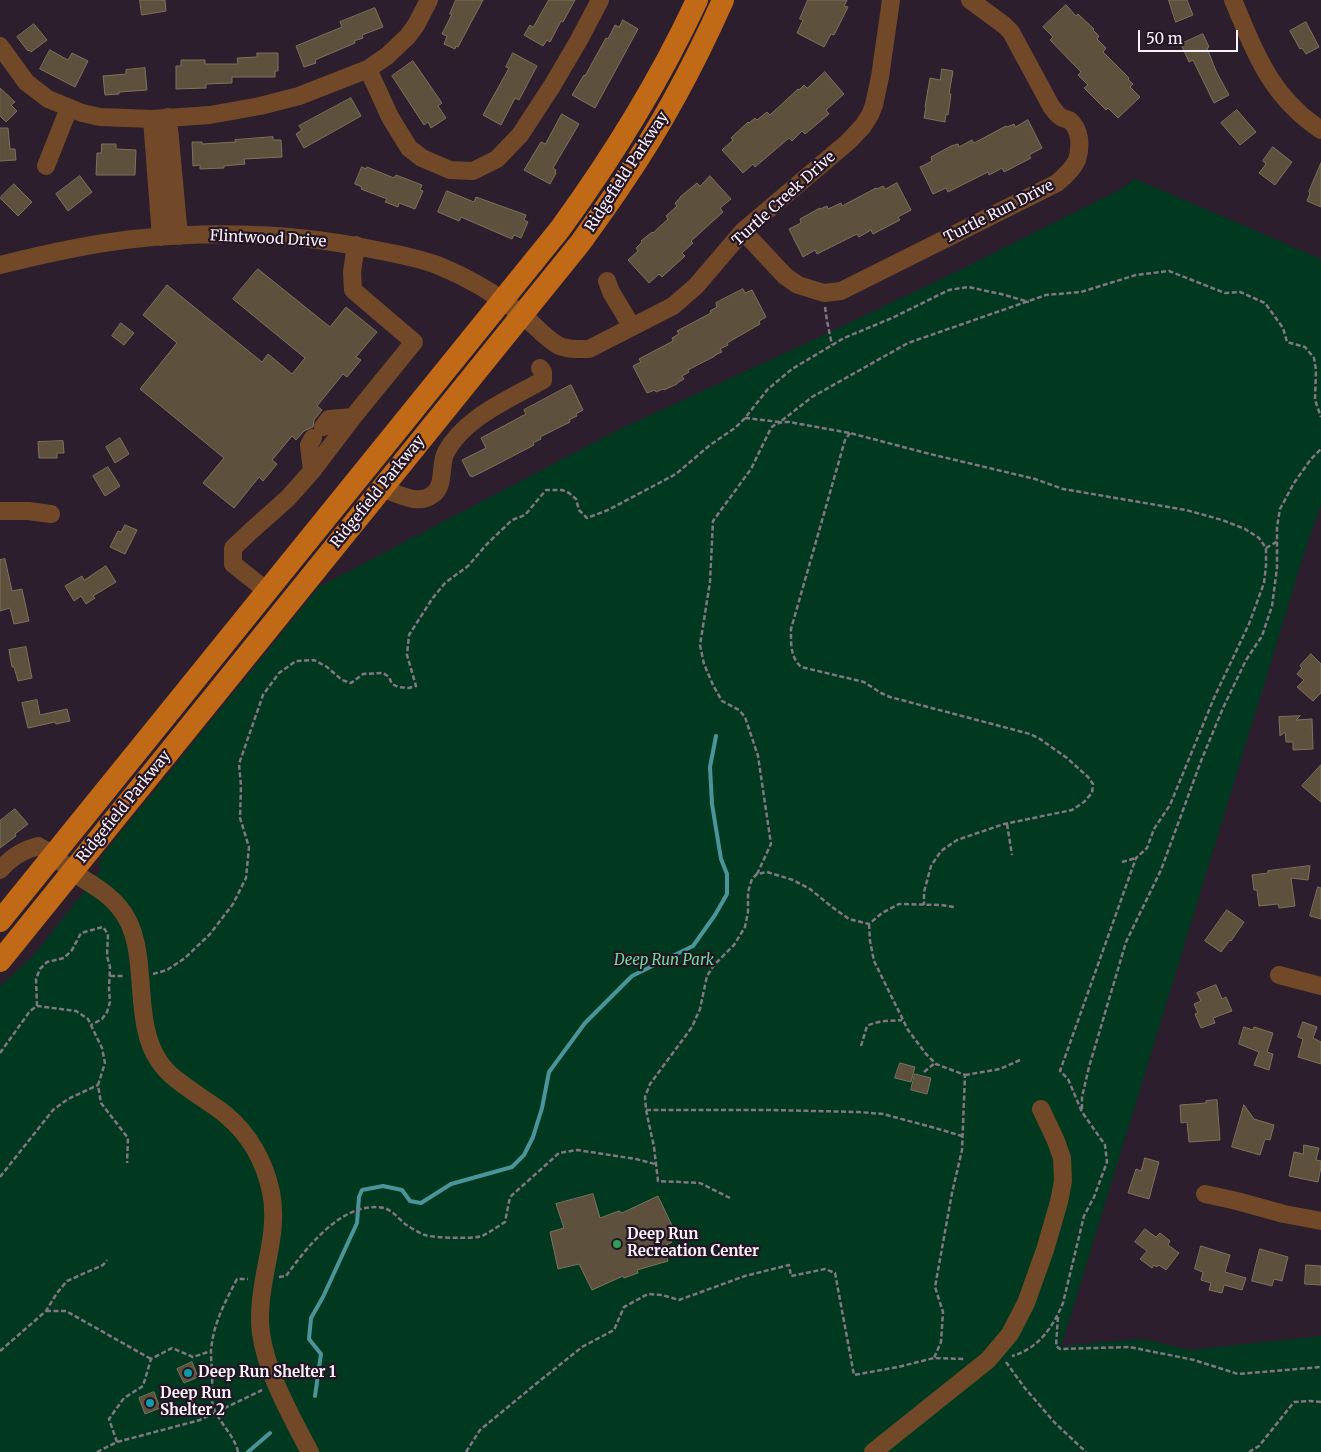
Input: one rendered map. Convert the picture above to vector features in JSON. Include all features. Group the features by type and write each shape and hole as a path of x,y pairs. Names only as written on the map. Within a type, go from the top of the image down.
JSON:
{"main road":[{"name":"Ridgefield Parkway","path":"0,921 560,229 607,162 658,78 697,0"},
{"name":"Ridgefield Parkway","path":"0,961 581,242 642,153 692,65 723,0"}],"street":[{"path":"0,46 26,82 48,99 82,113 100,117 160,118 210,115 260,106 299,96 368,69 387,56 408,36 429,0"},
{"path":"368,69 390,117 409,148 422,158 436,165 450,170 473,171 497,159 520,136 552,86 600,0"},
{"name":"Turtle Creek Drive","path":"522,314 556,344 574,350 588,349 673,306 696,286 743,231 849,141 863,126 874,105 891,0"},
{"name":"Turtle Run Drive","path":"824,293 841,291 1057,183 1069,172 1076,160 1080,146 1076,129 1068,120 1057,114 1051,106 1011,32 970,0"},
{"path":"1233,0 1252,46 1269,79 1290,104 1321,130"},
{"path":"46,166 69,108"},
{"path":"160,118 179,236"},
{"path":"160,118 161,237"},
{"path":"743,231 785,276 798,285 824,293"},
{"name":"Flintwood Drive","path":"0,265 76,248 132,239 255,235 317,240 397,254 435,264 460,275 503,300 522,314"},
{"path":"267,591 233,564 233,548 288,498 312,471 414,342 353,290 352,272 356,246"},
{"path":"607,281 632,327"},
{"path":"382,488 415,500 425,499 433,495 440,485 445,453 459,434 476,418 543,380 543,372 540,368"},
{"path":"312,471 309,444 318,432 329,419 353,417"},
{"path":"0,511 28,511 51,514"},
{"path":"0,870 13,857 25,850 38,846 53,855 119,906 132,931 140,975 142,1010 146,1031 158,1060 166,1071 238,1126 260,1159 267,1176 274,1215 261,1298 261,1333 266,1355 276,1382 310,1452"},
{"path":"1279,975 1321,986"},
{"path":"873,1452 988,1360 1010,1334 1026,1303 1045,1250 1063,1181 1062,1158 1041,1109"},
{"path":"1205,1194 1284,1214 1321,1221"}],"path":[{"path":"730,1198 700,1183 658,1181 654,1147 646,1110 646,1097 650,1084 692,1027 700,1009 707,976 714,965 734,946 745,927 748,912 748,892 752,880 757,874 771,844 758,756 744,717 739,710 722,701 712,685 704,664 700,645 710,582 713,521 751,469 771,428 812,398 908,343 1046,295 1081,292 1136,275 1169,271 1225,293 1240,292 1265,303 1283,328 1288,342 1305,347 1314,358 1316,370 1315,400 1321,417"},
{"path":"110,976 150,975 167,970 185,958 210,934 233,904 246,878 249,847 240,818 241,786 239,764 263,695 279,673 296,661 314,660 327,667 342,680 351,683 363,674 383,673 389,677 392,684 398,687 409,688 416,686 406,655 409,635 432,599 445,583 468,566 512,520 525,514 546,490 569,492 576,499 579,510 587,518 608,510 676,474 710,445 735,428 768,389 792,369 844,338 892,318 949,290 968,287 1029,302"},
{"path":"824,293 832,345"},
{"path":"745,418 790,422 850,433 1036,479 1063,489 1186,510 1222,520 1245,529 1259,538 1266,548 1264,583 1249,624 1214,698 1170,805 1154,829 1146,848 1136,858 1060,1071 1068,1079 1082,1112 1105,1145 1107,1162 1078,1234 1063,1303 1058,1316 1048,1332 1035,1346 1021,1354 1004,1358 1024,1387 1054,1424 1086,1452"},
{"path":"850,433 845,440 791,629 791,650 796,662 801,667 864,682 890,697 1030,734 1066,758 1088,777 1093,784 1092,793 1084,802 1072,810 1007,824 957,840 941,852 930,866 924,892 924,905"},
{"path":"1082,1112 1082,1097 1089,1067 1126,942 1161,870 1201,760 1223,708 1246,660 1262,636 1272,606 1277,568 1277,526 1280,509 1294,483 1311,459 1321,449"},
{"path":"1266,548 1278,541"},
{"path":"1007,824 1012,855"},
{"path":"1122,862 1136,858"},
{"path":"757,874 767,872 793,880 810,889 849,919 869,924"},
{"path":"869,924 882,913 899,904 954,908"},
{"path":"869,924 874,961 902,1020 935,1063 965,1075 1000,1069 1020,1060"},
{"path":"38,1006 36,979 40,969 47,962 64,958 72,950 81,933 103,927 108,934 107,956 110,967 110,1002 107,1012 102,1019 91,1025"},
{"path":"0,1053 30,1011 38,1006 76,1011 88,1019 102,1048 105,1063 98,1085 101,1103 128,1138 127,1163"},
{"path":"861,1046 867,1026 886,1021 902,1020"},
{"path":"924,1072 935,1063"},
{"path":"934,1358 941,1342 943,1312 935,1287 962,1150 965,1075"},
{"path":"0,1177 53,1110 68,1098 98,1085"},
{"path":"646,1110 838,1110 883,1114 962,1136"},
{"path":"356,1210 386,1208 406,1224 425,1235 480,1237 505,1222 510,1197 559,1153 577,1150 636,1159 655,1164"},
{"path":"0,1351 46,1311 67,1281 103,1265 107,1260"},
{"path":"466,1452 480,1430 536,1383 582,1347 614,1330 624,1307 648,1294 662,1295 678,1300 745,1276 789,1265 791,1276 825,1269 835,1273 854,1375 934,1358 988,1360"},
{"path":"46,1311 66,1311 151,1359"},
{"path":"1058,1316 1056,1346 1060,1349 1130,1347 1194,1360 1238,1374 1321,1367"},
{"path":"117,1442 109,1419 124,1398 143,1386 151,1359 172,1348 193,1357 211,1351"},
{"path":"97,1452 117,1442 200,1420 276,1382"},
{"path":"1249,1452 1259,1446 1294,1402 1321,1402"},
{"path":"237,1446 238,1452"}],"green space":[{"name":"Deep Run Park","path":"1133,178 1321,259 1321,505 1307,544 1061,1347 1142,1339 1190,1350 1321,1336 1321,1452 0,1452 0,986 33,956 99,873 101,857 319,587 616,431 964,268 1123,188"}],"building":[{"path":"140,0 165,0 166,11 142,15"},
{"path":"456,0 483,0 458,47 456,46 455,49 444,44 447,36 442,34 452,14 450,14"},
{"path":"549,0 575,0 550,42 547,40 543,46 524,35 530,25 533,27"},
{"path":"808,0 847,0 844,6 848,7 834,35 831,34 824,47 797,33 803,20 800,19"},
{"path":"1169,0 1187,0 1193,15 1176,22"},
{"path":"1066,5 1076,16 1078,14 1094,29 1099,36 1097,39 1106,48 1103,52 1129,78 1133,84 1130,87 1140,97 1118,118 1108,108 1106,110 1084,88 1088,85 1078,75 1081,72 1050,40 1053,37 1043,27"},
{"path":"375,8 383,27 362,35 363,38 354,41 355,43 315,60 316,63 304,67 296,46 342,27 340,22"},
{"path":"623,20 638,29 595,108 572,95 606,38 608,39 615,25 619,27"},
{"path":"1306,22 1319,47 1306,54 1302,48 1300,49 1290,31"},
{"path":"34,24 47,40 31,52 28,51 17,37"},
{"path":"1203,34 1216,71 1229,95 1214,103 1193,60 1189,62 1181,44"},
{"path":"50,50 68,60 72,53 88,61 75,87 40,69"},
{"path":"257,53 278,53 278,71 275,71 275,77 232,77 232,83 206,84 206,88 176,89 176,66 181,66 181,60 205,60 205,64 238,64 237,58 257,57"},
{"path":"513,53 537,66 519,100 515,98 501,125 483,115 509,68 506,67"},
{"path":"413,61 442,103 438,106 446,118 431,128 428,122 424,125 392,76"},
{"path":"145,68 147,90 105,95 103,76 126,74 126,70"},
{"path":"942,69 953,71 948,115 946,114 945,122 924,118 930,78 940,80"},
{"path":"825,72 844,94 826,110 829,114 805,134 802,131 792,141 789,138 755,167 753,164 743,173 722,150 733,140 731,138 748,122 755,118 757,120 767,112 770,115 798,89 804,85 807,88"},
{"path":"0,88 15,102 11,105 17,111 6,122 0,116"},
{"path":"351,98 361,116 304,148 296,134 302,130 299,126"},
{"path":"1237,110 1256,132 1240,145 1221,123"},
{"path":"562,114 579,124 553,168 556,170 556,173 550,184 524,170 541,142 545,144"},
{"path":"1028,120 1042,148 1029,155 1031,158 1004,172 1002,168 989,175 988,172 948,192 946,188 933,194 920,167 932,161 931,157 951,146 958,144 959,147 972,140 974,143 1006,126 1014,124 1015,127"},
{"path":"0,128 8,128 10,149 15,149 16,160 0,161"},
{"path":"273,137 273,140 281,140 282,157 244,159 245,164 224,166 224,168 200,169 200,165 193,166 192,142 202,142 202,144 236,142 235,140"},
{"path":"102,144 116,144 116,149 136,150 135,175 96,175 97,153 101,153"},
{"path":"1273,147 1292,162 1275,185 1259,173 1266,164 1263,161"},
{"path":"1321,163 1321,207 1307,201"},
{"path":"362,167 366,169 367,167 394,178 396,175 422,185 420,190 423,191 415,209 399,203 398,207 385,202 387,199 361,189 362,187 355,184"},
{"path":"80,176 92,192 68,211 56,194"},
{"path":"710,176 731,199 720,208 723,212 691,241 693,243 682,253 685,256 662,277 659,274 649,283 628,260 638,251 636,248 641,241 668,219 666,216 677,206 675,203 680,197 697,183 700,186"},
{"path":"897,183 911,210 898,217 900,220 873,234 871,230 859,237 857,234 817,254 815,250 803,257 789,229 801,223 800,219 820,208 827,206 828,209 841,203 842,206 876,188 883,186 885,189"},
{"path":"14,184 32,202 18,216 0,198"},
{"path":"447,191 474,202 476,197 526,215 524,220 528,222 521,238 514,235 512,239 461,217 459,221 438,212"},
{"path":"258,269 330,327 346,307 377,332 356,357 361,360 347,377 343,374 317,406 322,410 314,420 313,427 304,431 296,440 292,436 272,460 277,464 263,481 259,477 234,508 203,483 224,458 140,389 177,343 143,315 167,285 262,362 268,354 292,374 305,358 233,299"},
{"path":"743,289 745,293 752,290 766,317 759,321 760,324 727,343 728,345 720,349 722,352 688,370 689,372 682,376 684,379 677,384 664,390 656,392 655,390 647,393 633,366 641,362 639,359 673,341 672,338 679,334 677,331 711,313 710,311 717,307 716,303"},
{"path":"121,323 134,333 124,345 112,336"},
{"path":"571,385 583,410 576,414 577,416 569,420 570,422 540,437 541,439 533,443 534,445 472,477 470,476 462,460 486,448 481,438 526,414 524,410"},
{"path":"120,438 129,454 115,463 106,447"},
{"path":"63,441 64,453 57,453 57,458 39,458 38,442"},
{"path":"108,467 120,486 105,496 93,476"},
{"path":"125,525 137,530 125,554 110,547 118,531 121,532"},
{"path":"5,559 12,591 22,589 29,621 14,624 10,608 0,611 0,560"},
{"path":"106,566 116,582 93,596 95,598 86,604 81,596 74,601 65,586 82,576 84,580"},
{"path":"26,647 32,678 18,681 14,667 12,667 9,650"},
{"path":"1311,654 1321,664 1321,693 1313,701 1297,687 1304,680 1297,674 1302,668 1300,666"},
{"path":"37,700 40,715 67,709 70,721 28,728 22,703"},
{"path":"1300,716 1296,720 1312,719 1313,749 1293,750 1293,742 1286,742 1285,732 1280,736 1279,717"},
{"path":"1321,765 1321,802 1302,786"},
{"path":"15,809 28,824 0,848 0,821"},
{"path":"1310,866 1308,880 1291,878 1295,906 1279,908 1278,904 1259,906 1257,890 1254,890 1252,875"},
{"path":"1318,887 1321,888 1321,919 1310,916"},
{"path":"1227,910 1244,922 1221,952 1205,941"},
{"path":"1216,985 1222,999 1226,997 1232,1011 1213,1018 1215,1023 1201,1028 1195,1014 1198,1013 1194,1004 1201,1001 1197,993"},
{"path":"1303,1022 1317,1027 1313,1038 1321,1042 1321,1064 1298,1057 1303,1039 1298,1037"},
{"path":"1244,1027 1253,1030 1254,1027 1273,1033 1267,1052 1273,1054 1269,1070 1254,1065 1259,1052 1239,1044"},
{"path":"900,1063 915,1067 911,1082 895,1078"},
{"path":"915,1074 931,1078 927,1094 911,1090"},
{"path":"1217,1100 1220,1140 1189,1142 1187,1122 1181,1123 1180,1105"},
{"path":"1244,1105 1254,1119 1274,1125 1270,1140 1265,1139 1260,1155 1232,1147"},
{"path":"1304,1145 1319,1148 1316,1160 1321,1161 1318,1182 1289,1176 1294,1152 1303,1154"},
{"path":"1145,1158 1159,1162 1149,1199 1128,1193 1136,1169 1141,1171"},
{"name":"Deep Run Recreation Center","path":"593,1194 600,1218 619,1211 622,1213 658,1196 676,1234 669,1237 672,1242 664,1246 668,1261 637,1270 638,1273 624,1278 623,1276 592,1290 579,1264 558,1269 550,1232 564,1228 556,1204"},
{"path":"1145,1229 1156,1237 1160,1233 1170,1241 1168,1245 1179,1253 1166,1270 1159,1265 1157,1267 1154,1265 1152,1268 1140,1259 1147,1251 1135,1242"},
{"path":"1201,1246 1230,1255 1225,1272 1246,1278 1242,1290 1224,1285 1222,1293 1209,1290 1211,1283 1201,1280 1203,1272 1195,1269"},
{"path":"1260,1249 1288,1257 1282,1281 1274,1279 1272,1286 1252,1281"},
{"path":"1306,1265 1321,1266 1321,1285 1305,1284"},
{"name":"Deep Run Shelter 1","path":"192,1362 198,1377 184,1383 177,1369"},
{"name":"Deep Run Shelter 2","path":"154,1392 160,1408 145,1414 139,1398"}],"waterway":[{"path":"315,1396 321,1354 309,1339 311,1318 323,1297 357,1223 359,1197 362,1190 383,1186 402,1190 410,1201 421,1203 451,1184 512,1167 524,1155 533,1137 542,1108 549,1072 585,1023 632,976 693,946 715,915 727,894 727,874 721,859 712,804 710,767 716,736"},
{"path":"248,1452 270,1433"}],"place":[{"name":"Deep Run Recreation Center","path":"617,1244"},
{"name":"Deep Run Shelter 1","path":"188,1373"},
{"name":"Deep Run Shelter 2","path":"150,1403"}]}
